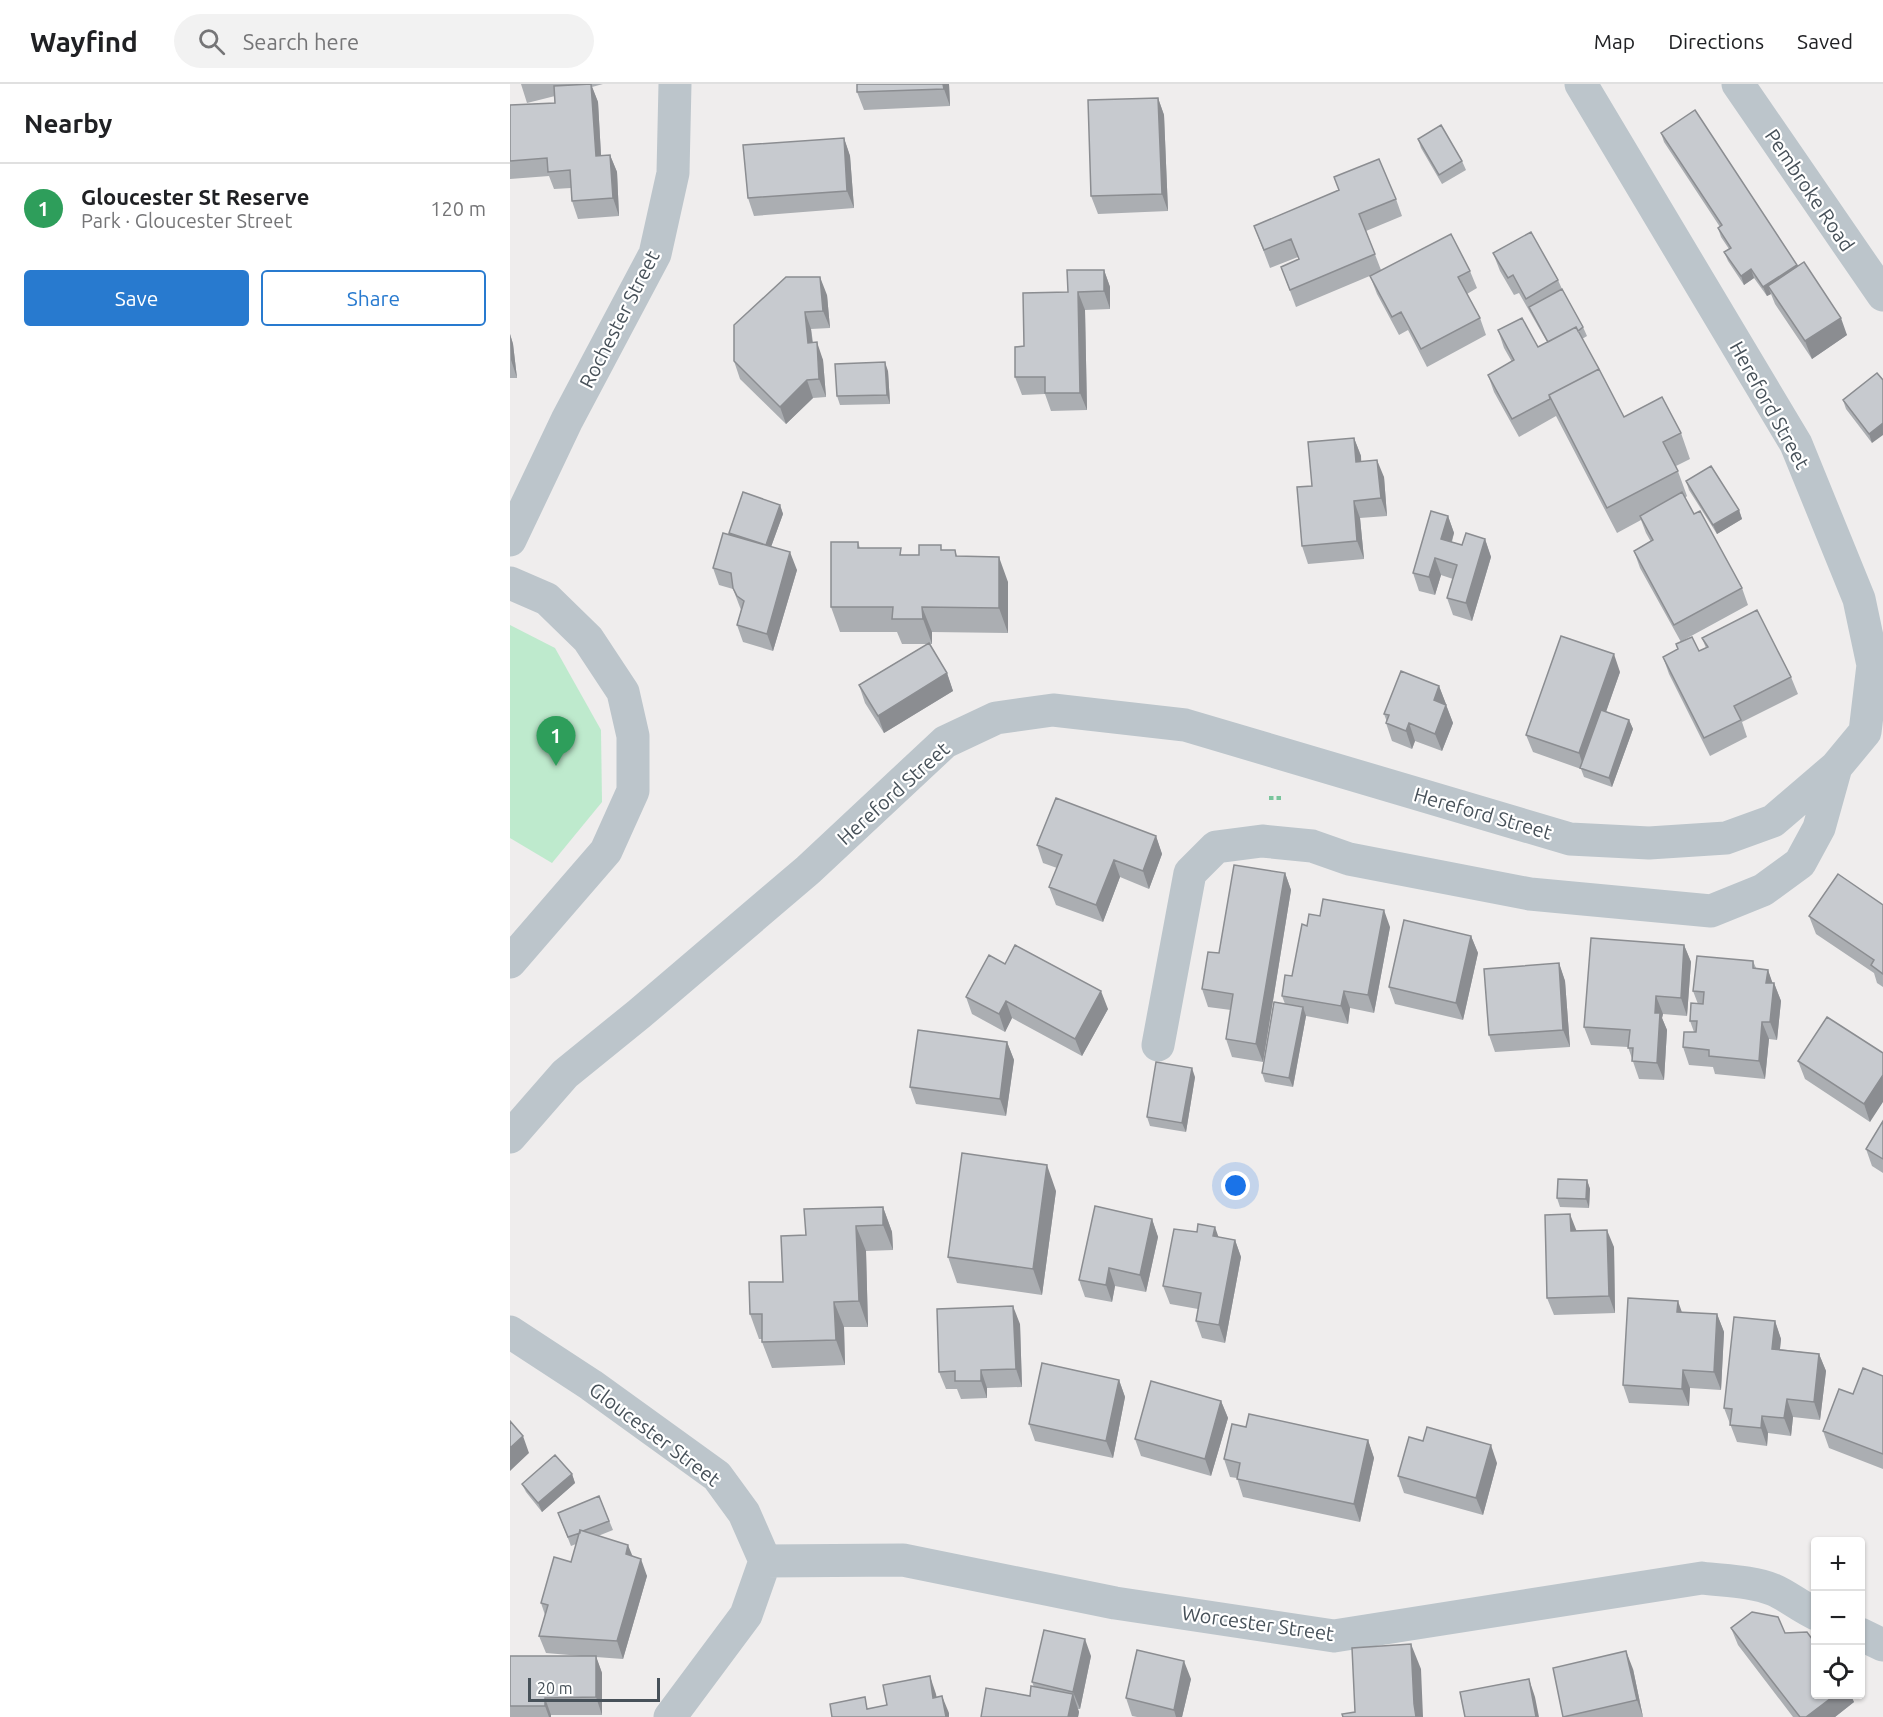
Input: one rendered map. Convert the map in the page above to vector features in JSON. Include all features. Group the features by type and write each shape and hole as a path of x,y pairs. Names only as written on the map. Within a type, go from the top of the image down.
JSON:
{"street":[{"name":"Rochester Street","path":"510,540 567,420 655,254 673,173 675,84"},
{"name":"Hereford Street","path":"510,1137 565,1074 808,870 945,742 996,718 1053,710 1185,726 1570,839 1648,843 1726,838 1773,821 1836,767 1865,732 1873,665 1859,599 1796,444 1581,84"},
{"name":"Pembroke Road","path":"1738,84 1883,295"},
{"path":"510,584 547,599 588,639 623,692 633,736 633,791 606,851 510,962"},
{"path":"1158,1045 1190,873 1216,847 1262,842 1312,846 1348,859 1530,894 1711,911 1763,890 1800,863 1819,828 1836,767"},
{"name":"Gloucester Street","path":"510,1332 591,1385 717,1476 744,1513 765,1561"},
{"name":"Worcester Street","path":"765,1561 903,1560 1115,1603 1334,1636 1702,1578 1755,1584 1776,1591 1811,1612"},
{"path":"670,1717 746,1615 765,1561"},
{"path":"1865,1636 1883,1645"}],"green space":[{"path":"510,625 555,648 601,730 602,802 552,863 510,838"}],"building":[{"path":"591,84 596,156 610,155 613,198 572,201 570,170 548,172 547,158 510,161 510,105 555,103 554,86"},
{"path":"857,84 943,84 944,89 857,92"},
{"path":"1158,98 1162,194 1091,196 1088,100"},
{"path":"1695,110 1797,265 1763,287 1751,269 1741,276 1724,252 1731,248 1718,228 1722,225 1661,133"},
{"path":"1441,125 1462,161 1439,175 1418,139"},
{"path":"844,138 847,191 748,198 743,145"},
{"path":"1379,159 1396,199 1359,214 1375,254 1290,290 1281,267 1299,259 1291,239 1264,250 1254,226 1339,190 1334,177"},
{"path":"1531,232 1558,280 1526,299 1513,275 1508,278 1493,253"},
{"path":"1451,234 1470,271 1458,277 1480,318 1421,349 1401,312 1392,317 1370,276"},
{"path":"1804,262 1841,318 1805,341 1768,286"},
{"path":"1067,270 1104,270 1104,291 1078,292 1080,393 1045,393 1045,377 1015,377 1015,347 1024,346 1023,293 1068,292"},
{"path":"786,277 820,277 823,311 805,312 808,343 817,342 819,379 807,380 780,407 734,361 734,325"},
{"path":"1562,289 1583,327 1578,331 1576,327 1548,342 1529,307"},
{"path":"1522,318 1538,347 1576,327 1599,369 1549,395 1550,399 1512,419 1488,375 1514,360 1498,330"},
{"path":"885,362 887,395 837,396 835,364"},
{"path":"1599,369 1624,417 1662,397 1681,433 1663,442 1678,471 1607,508 1549,395"},
{"path":"1877,373 1883,380 1883,423 1869,434 1843,400"},
{"path":"1354,438 1356,462 1377,460 1381,498 1354,501 1357,541 1302,546 1297,487 1312,486 1308,442"},
{"path":"1711,466 1739,510 1713,525 1686,481"},
{"path":"743,492 780,505 766,545 729,533"},
{"path":"1682,492 1694,514 1700,511 1742,588 1674,625 1634,551 1653,540 1640,516"},
{"path":"1431,511 1448,516 1441,539 1462,545 1466,533 1485,539 1466,603 1447,598 1457,565 1435,558 1429,577 1413,573"},
{"path":"723,533 790,552 767,634 737,625 744,601 737,596 733,588 731,573 713,568"},
{"path":"831,542 858,542 858,548 901,548 900,555 919,555 919,545 941,545 941,550 955,550 956,556 999,557 999,608 922,607 923,619 892,619 893,607 831,607"},
{"path":"1757,610 1791,677 1734,706 1741,720 1704,738 1663,657 1678,649 1676,644 1692,637 1699,651 1708,647 1702,638"},
{"path":"1561,636 1614,654 1579,753 1526,735"},
{"path":"929,643 947,673 878,716 859,685"},
{"path":"1401,671 1439,686 1434,700 1446,705 1435,734 1409,723 1406,731 1386,723 1389,715 1384,714"},
{"path":"1601,710 1629,720 1609,778 1580,768"},
{"path":"1056,798 1156,836 1143,871 1114,860 1096,905 1049,887 1062,855 1037,845"},
{"path":"1234,865 1285,873 1256,1044 1226,1039 1233,994 1202,989 1208,952 1219,953"},
{"path":"1838,874 1883,905 1883,974 1871,965 1874,960 1809,916"},
{"path":"1323,899 1384,910 1368,995 1344,991 1341,1006 1282,996 1285,975 1292,976 1302,924 1307,926 1309,914 1320,916"},
{"path":"1404,920 1471,936 1456,1003 1389,987"},
{"path":"1591,938 1684,945 1681,998 1656,996 1655,1013 1660,1013 1657,1063 1632,1061 1633,1048 1628,1048 1630,1030 1584,1027"},
{"path":"1015,945 1101,991 1075,1039 1006,1001 999,1014 966,997 989,955 1005,964"},
{"path":"1697,956 1753,961 1753,968 1768,970 1766,983 1774,983 1770,1022 1762,1022 1759,1061 1709,1056 1709,1050 1683,1047 1684,1032 1696,1032 1697,1021 1690,1021 1691,1003 1703,1004 1704,992 1693,991"},
{"path":"1559,963 1563,1030 1489,1035 1484,969"},
{"path":"1274,1002 1303,1007 1289,1078 1262,1073"},
{"path":"1827,1017 1883,1053 1883,1075 1864,1104 1798,1061"},
{"path":"918,1030 1007,1042 1000,1099 910,1087"},
{"path":"1156,1062 1192,1068 1182,1123 1147,1117"},
{"path":"1883,1121 1883,1159 1866,1149"},
{"path":"962,1153 1047,1165 1033,1269 948,1257"},
{"path":"1558,1179 1587,1180 1586,1199 1557,1198"},
{"path":"1095,1206 1152,1219 1140,1275 1109,1268 1106,1285 1079,1280"},
{"path":"883,1207 883,1225 856,1226 859,1301 834,1302 836,1340 762,1342 762,1314 750,1314 749,1282 783,1282 781,1236 806,1235 804,1209"},
{"path":"1570,1214 1571,1231 1607,1230 1609,1296 1547,1298 1545,1215"},
{"path":"1198,1224 1215,1227 1213,1236 1235,1240 1219,1325 1196,1321 1201,1293 1163,1286 1174,1229 1197,1232"},
{"path":"1628,1298 1678,1301 1677,1312 1717,1314 1714,1372 1683,1370 1682,1389 1623,1385"},
{"path":"1013,1306 1016,1369 981,1370 981,1381 955,1381 955,1371 939,1372 937,1309"},
{"path":"1734,1317 1775,1321 1772,1349 1819,1354 1814,1402 1787,1399 1784,1418 1762,1416 1761,1428 1730,1425 1732,1409 1724,1408"},
{"path":"1042,1363 1119,1380 1106,1441 1029,1424"},
{"path":"1863,1368 1883,1376 1883,1454 1823,1431 1839,1389 1853,1394"},
{"path":"1151,1381 1221,1401 1205,1459 1135,1439"},
{"path":"1249,1414 1368,1440 1354,1504 1237,1479 1240,1463 1224,1459 1232,1424 1246,1427"},
{"path":"510,1421 523,1436 510,1448"},
{"path":"1427,1427 1491,1445 1476,1498 1398,1476 1409,1437 1423,1441"},
{"path":"555,1455 572,1474 538,1503 522,1484"},
{"path":"599,1496 609,1521 583,1531 580,1530 580,1533 568,1537 558,1513"},
{"path":"580,1530 628,1545 626,1554 641,1559 617,1641 539,1636 548,1605 541,1603 554,1557 571,1562"},
{"path":"1752,1612 1778,1617 1785,1633 1807,1632 1811,1638 1811,1699 1830,1699 1806,1717 1800,1717 1731,1628"},
{"path":"1044,1630 1085,1639 1073,1692 1032,1682"},
{"path":"1411,1644 1416,1717 1343,1717 1342,1714 1355,1712 1352,1648"},
{"path":"1137,1650 1184,1661 1174,1710 1126,1698"},
{"path":"1626,1651 1637,1700 1563,1717 1553,1668"},
{"path":"510,1656 596,1656 596,1697 545,1698 545,1706 510,1706"},
{"path":"930,1676 933,1698 942,1696 946,1717 832,1717 830,1704 865,1697 867,1709 887,1705 883,1685"},
{"path":"1529,1679 1536,1717 1465,1717 1460,1692"},
{"path":"1031,1686 1073,1694 1068,1717 981,1717 986,1688 1030,1696"}],"place":[{"name":"Gloucester St Reserve","path":"556,766"}]}
